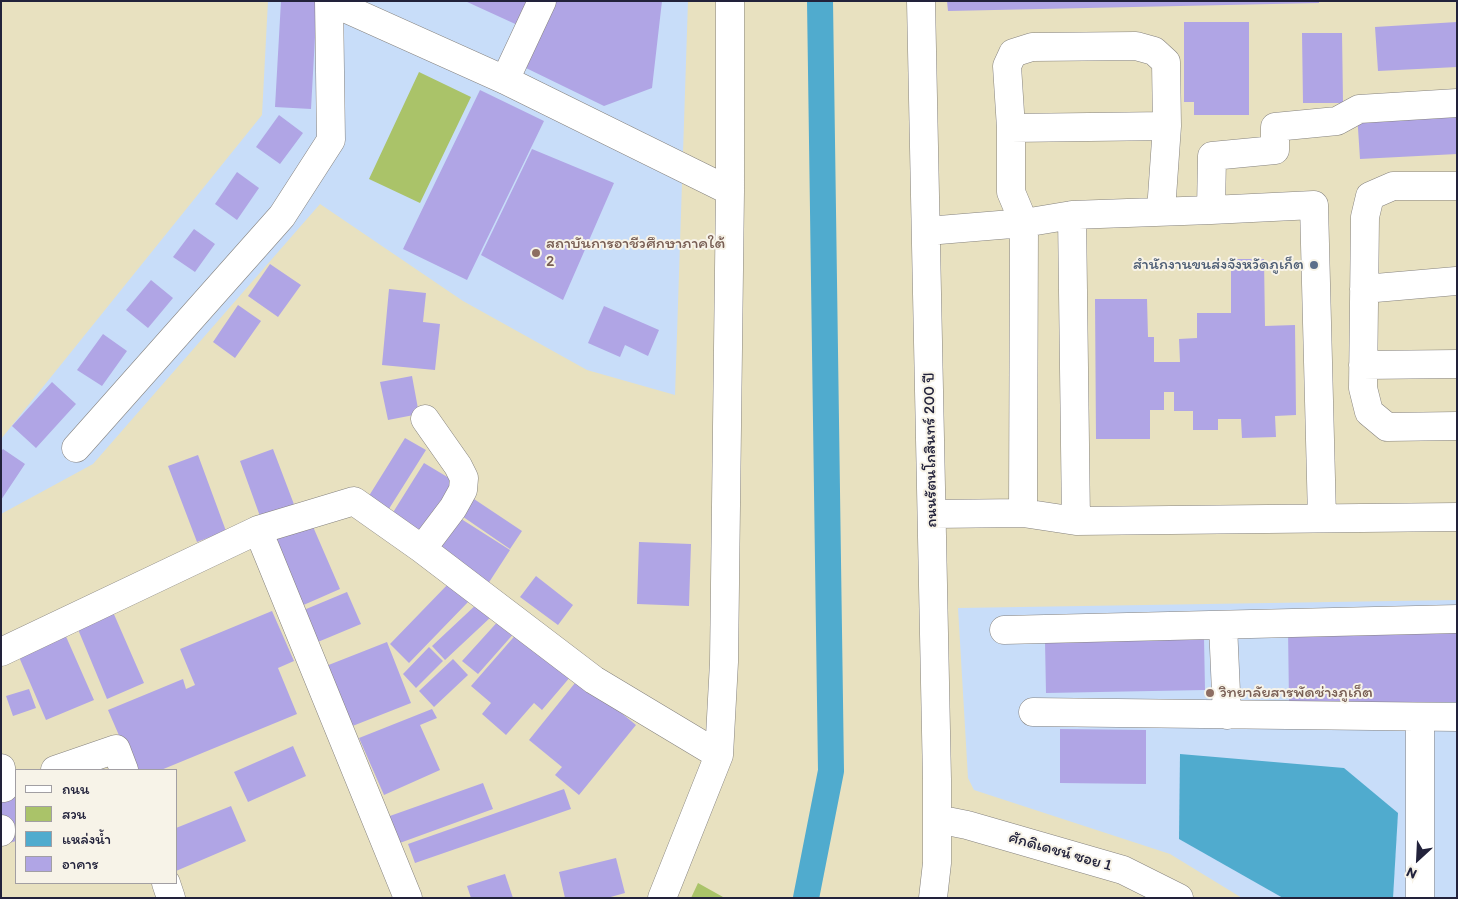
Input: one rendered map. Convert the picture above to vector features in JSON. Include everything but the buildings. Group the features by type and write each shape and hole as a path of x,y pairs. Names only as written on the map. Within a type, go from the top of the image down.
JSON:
{"street":[{"path":"76,448 282,216 331,140 329,1 505,80 730,191"},
{"path":"505,80 542,1"},
{"path":"662,898 719,755 724,662 730,191 730,1"},
{"name":"ถนนรัตนโกสินทร์ 200 ปี","path":"920,1 937,769 937,863 933,898"},
{"path":"1024,513 1024,224 1011,192 1011,128 1007,66 1013,53 1032,47 1136,46 1154,51 1166,62 1167,126 1161,211"},
{"path":"1211,210 1212,156 1275,150 1275,127 1337,121 1359,110 1457,103"},
{"path":"1011,128 1167,126"},
{"path":"1457,186 1392,186 1370,196 1365,217 1363,365 1363,388 1369,412 1387,427 1457,426"},
{"path":"926,231 1024,224 1072,214 1314,205 1322,518"},
{"path":"1072,214 1076,521"},
{"path":"1364,288 1457,281 1457,298"},
{"path":"1363,365 1457,364"},
{"path":"422,549 464,490 464,478 458,466 425,419"},
{"path":"1,652 258,530 354,502 422,549 594,680 719,755"},
{"path":"932,514 1024,513 1076,521 1457,517"},
{"path":"258,530 408,898"},
{"path":"1004,630 1457,619"},
{"path":"1223,625 1227,715"},
{"path":"1033,712 1457,717"},
{"path":"1420,718 1420,898"},
{"path":"58,769 116,749 124,769"},
{"name":"ศักดิเดชน์ ซอย 1","path":"937,819 967,825 1123,870 1179,898"},
{"path":"166,884 171,898"}],"shaded area":[{"name":"สถาบันการอาชีวศึกษาภาคใต้ 2","path":"268,1 688,1 675,395 587,370 463,301 320,204 93,464 1,514 1,439 262,115"},
{"name":"วิทยาลัยสารพัดช่างภูเก็ต","path":"1457,600 1457,898 1242,898 1170,854 974,790 968,778 958,608"}],"green space":[{"path":"419,72 471,97 420,203 369,179"},
{"path":"698,883 723,897 723,898 691,898"}],"water":[{"path":"1180,754 1344,768 1398,813 1393,898 1283,898 1179,839"}],"waterway":[{"path":"806,898 831,771 820,1"}],"place":[{"name":"สถาบันการอาชีวศึกษาภาคใต้ 2","path":"536,253"},
{"name":"สำนักงานขนส่งจังหวัดภูเก็ต","path":"1314,265"},
{"name":"วิทยาลัยสารพัดช่างภูเก็ต","path":"1210,693"}]}
